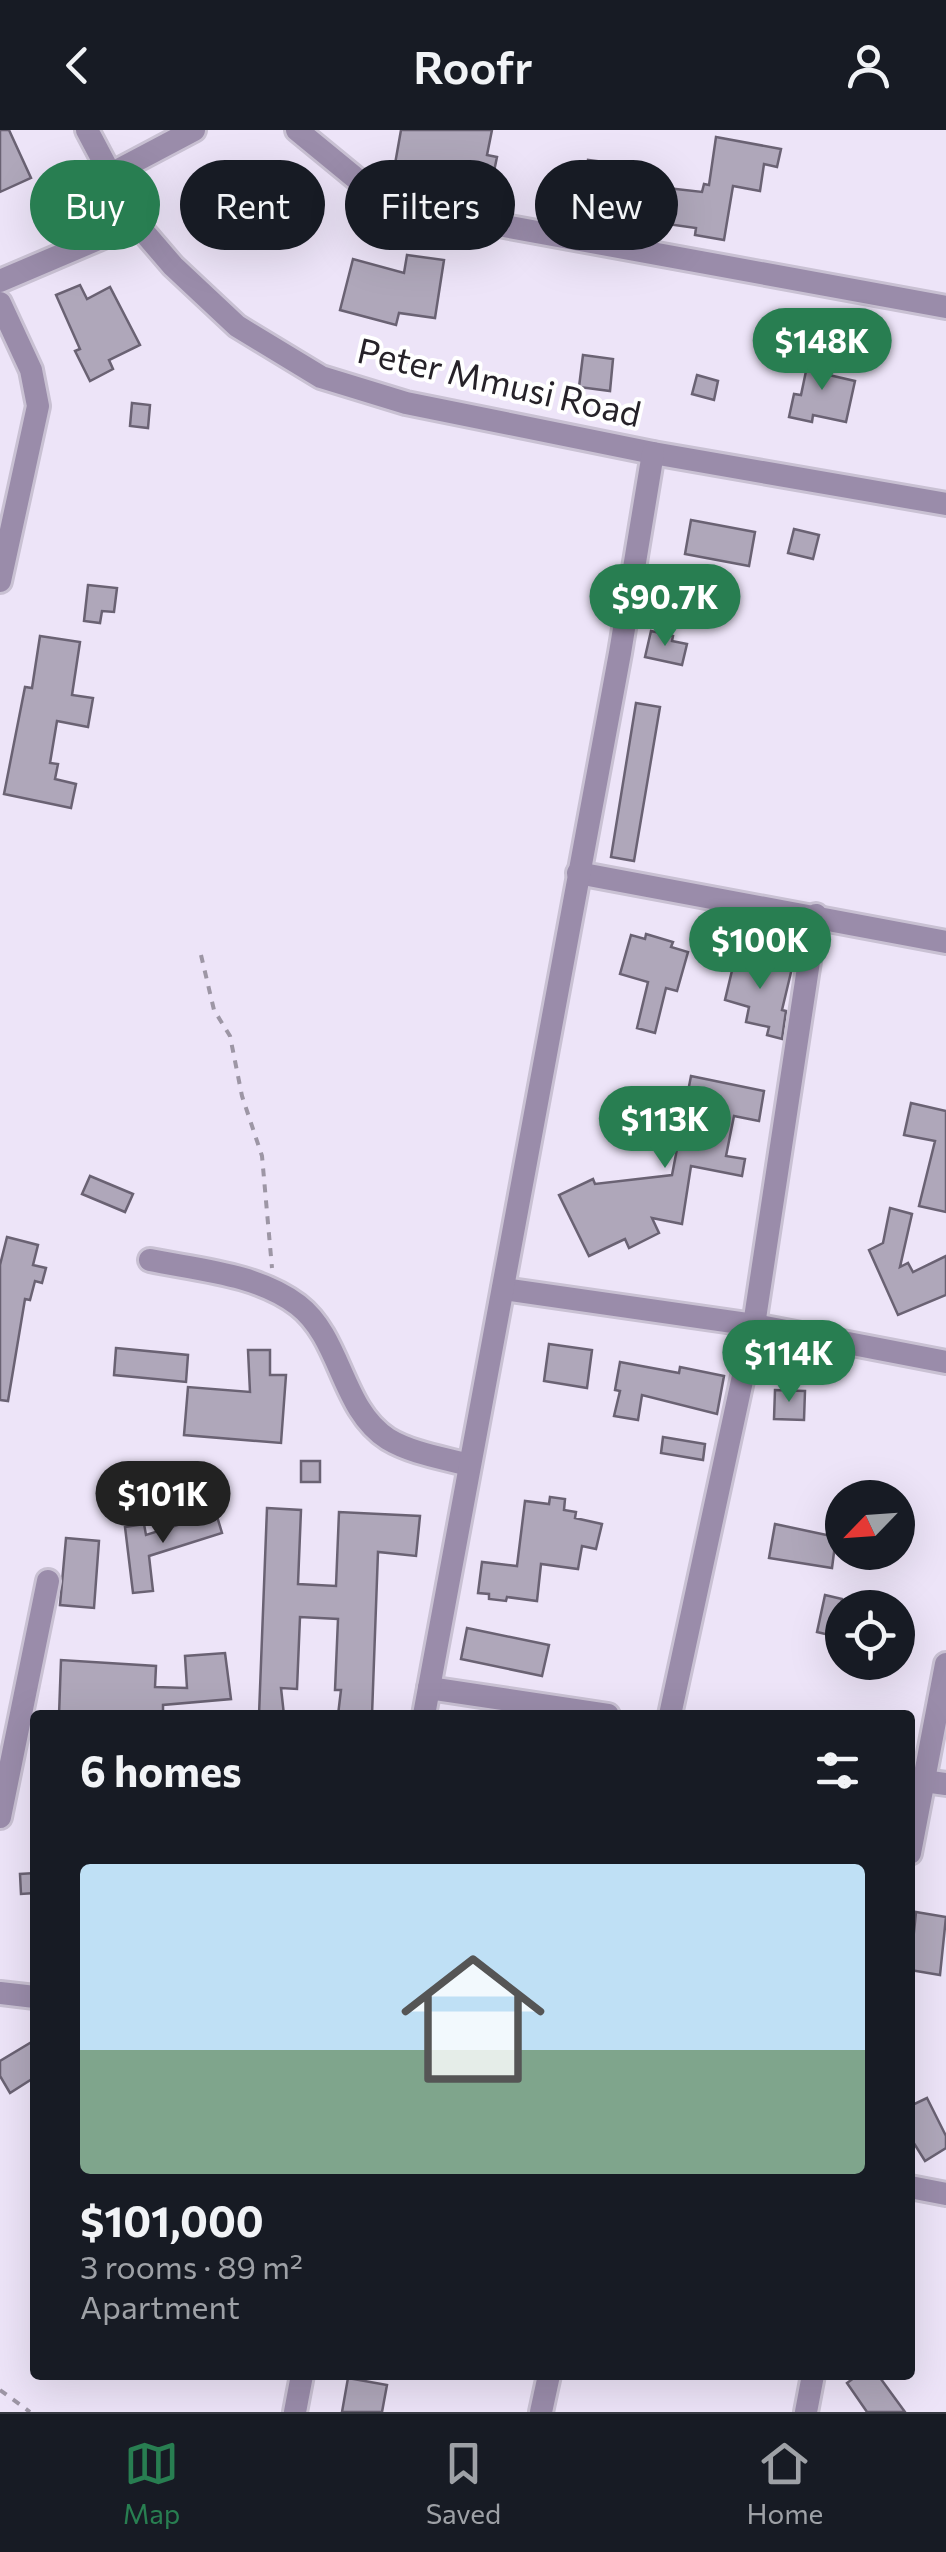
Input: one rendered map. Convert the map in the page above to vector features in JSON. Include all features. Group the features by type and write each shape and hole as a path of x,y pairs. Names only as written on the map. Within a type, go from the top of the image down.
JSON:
{"street":[{"name":"Peter Mmusi Road","path":"87,130 101,160"},
{"path":"139,160 194,130"},
{"path":"298,130 380,199 406,208 946,307"},
{"path":"0,281 74,250"},
{"name":"Peter Mmusi Road","path":"159,250 237,326 321,376 406,403 653,453 946,504"},
{"path":"0,303 31,370 38,406 37,423 6,529 0,581"},
{"path":"425,1710 653,453"},
{"path":"578,873 946,942"},
{"path":"671,1710 754,1325 816,915"},
{"path":"150,1260 253,1281 296,1303 316,1322 370,1424 403,1446 469,1466"},
{"path":"503,1288 754,1325 946,1362"},
{"path":"0,1817 48,1581"},
{"path":"915,1831 946,1664"},
{"path":"429,1688 575,1710"},
{"path":"0,1992 30,1997"},
{"path":"915,2187 946,2194"},
{"path":"295,2412 301,2380"},
{"path":"542,2412 547,2380"},
{"path":"806,2412 812,2380"}],"path":[{"path":"201,956 214,1010 230,1036 242,1096 262,1156 274,1292"},
{"path":"0,2390 30,2412"}],"building":[{"path":"0,130 9,130 30,178 0,192"},
{"path":"401,130 492,130 487,155 497,157 496,160 396,160"},
{"path":"716,137 781,149 777,167 764,164 760,191 733,186 724,240 695,235 696,228 678,225 678,189 702,192 704,184 709,185"},
{"path":"407,255 444,260 435,318 399,313 396,325 340,310 353,259 404,273"},
{"path":"80,285 87,299 110,287 140,345 109,360 113,369 90,381 56,295"},
{"path":"810,352 833,357 829,375 855,381 846,422 813,415 812,422 789,417 794,394 801,395"},
{"path":"583,355 613,359 610,391 579,387"},
{"path":"697,375 718,381 714,400 692,394"},
{"path":"132,403 150,405 148,428 130,426"},
{"path":"691,520 755,532 749,566 685,554"},
{"path":"794,529 819,535 813,559 788,553"},
{"path":"88,585 117,588 114,612 102,611 100,623 84,621"},
{"path":"651,631 687,644 682,665 645,657"},
{"path":"40,636 80,642 72,695 93,698 88,727 57,721 50,763 58,764 55,779 76,784 71,808 4,794 25,687 32,688"},
{"path":"636,703 660,707 634,861 611,857"},
{"path":"717,933 732,937 725,964 710,960"},
{"path":"646,934 673,942 671,947 688,952 677,991 666,988 655,1033 637,1028 648,982 620,974 631,935 645,939"},
{"path":"736,954 792,968 782,1010 786,1011 782,1039 767,1035 769,1027 746,1022 749,1007 725,1000"},
{"path":"691,1076 764,1091 759,1121 734,1116 726,1156 745,1159 742,1176 691,1166 682,1224 652,1218 659,1233 629,1248 625,1239 589,1256 559,1195 593,1179 595,1184 672,1175"},
{"path":"911,1103 946,1111 946,1212 919,1206 935,1141 904,1135"},
{"path":"90,1176 133,1194 125,1212 82,1194"},
{"path":"890,1208 912,1214 900,1267 908,1263 913,1272 946,1256 946,1295 898,1315 869,1250 883,1243"},
{"path":"7,1237 38,1245 33,1265 46,1268 42,1283 35,1281 30,1300 25,1299 8,1401 0,1400 0,1265"},
{"path":"549,1344 592,1350 587,1388 544,1381"},
{"path":"116,1348 188,1355 186,1382 114,1375"},
{"path":"248,1350 270,1350 270,1375 286,1375 281,1443 184,1435 188,1387 250,1392"},
{"path":"620,1362 679,1373 680,1367 724,1376 717,1414 642,1395 638,1420 614,1416 620,1391 615,1390"},
{"path":"775,1390 805,1391 804,1420 774,1419"},
{"path":"663,1437 705,1444 703,1460 661,1453"},
{"path":"301,1461 320,1461 320,1482 301,1482"},
{"path":"550,1497 565,1499 564,1510 576,1512 575,1518 602,1524 596,1549 582,1546 578,1569 541,1564 537,1601 489,1599 489,1594 478,1593 482,1562 517,1566 525,1501 549,1504"},
{"path":"267,1508 301,1510 298,1584 336,1586 339,1512 420,1516 416,1556 378,1552 372,1710 339,1710 341,1690 335,1690 338,1619 300,1617 297,1689 281,1688 283,1710 259,1710"},
{"path":"216,1513 222,1533 149,1556 153,1591 133,1593 125,1527 144,1524 146,1535"},
{"path":"775,1524 825,1535 825,1567 769,1558"},
{"path":"66,1538 99,1541 94,1608 60,1605"},
{"path":"825,1595 825,1634 817,1632"},
{"path":"467,1628 549,1645 542,1676 461,1659"},
{"path":"225,1653 231,1699 163,1705 163,1710 59,1710 61,1660 156,1666 155,1687 187,1688 185,1656"},
{"path":"30,1873 30,1893 21,1894 20,1874"},
{"path":"916,1912 946,1917 940,1975 915,1971"},
{"path":"30,2043 30,2080 10,2093 0,2076 0,2061"},
{"path":"927,2098 946,2136 946,2148 925,2161 915,2145 915,2104"},
{"path":"348,2380 387,2385 382,2412 342,2412"},
{"path":"882,2380 905,2412 867,2412 847,2383"}]}
